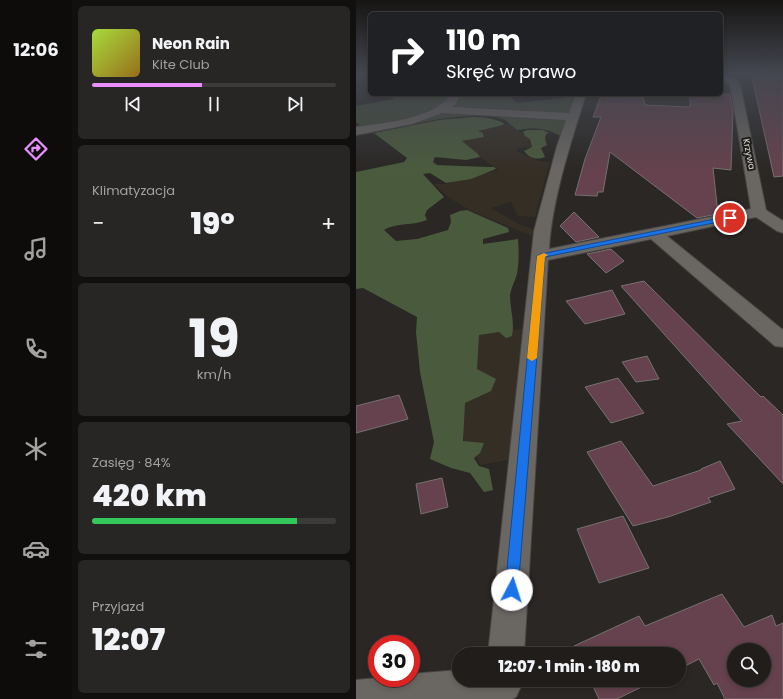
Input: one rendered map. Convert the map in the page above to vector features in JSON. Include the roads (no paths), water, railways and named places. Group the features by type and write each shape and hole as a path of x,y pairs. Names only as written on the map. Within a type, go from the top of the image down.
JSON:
{"street":[{"path":"356,131 418,119 442,110 448,106"},
{"path":"507,647 542,231 548,201 563,146 577,106"},
{"name":"Krzywa","path":"739,106 759,212"},
{"path":"442,110 573,117"},
{"path":"541,256 759,212 783,228"},
{"path":"655,234 783,341"},
{"path":"356,699 452,686"}]}
